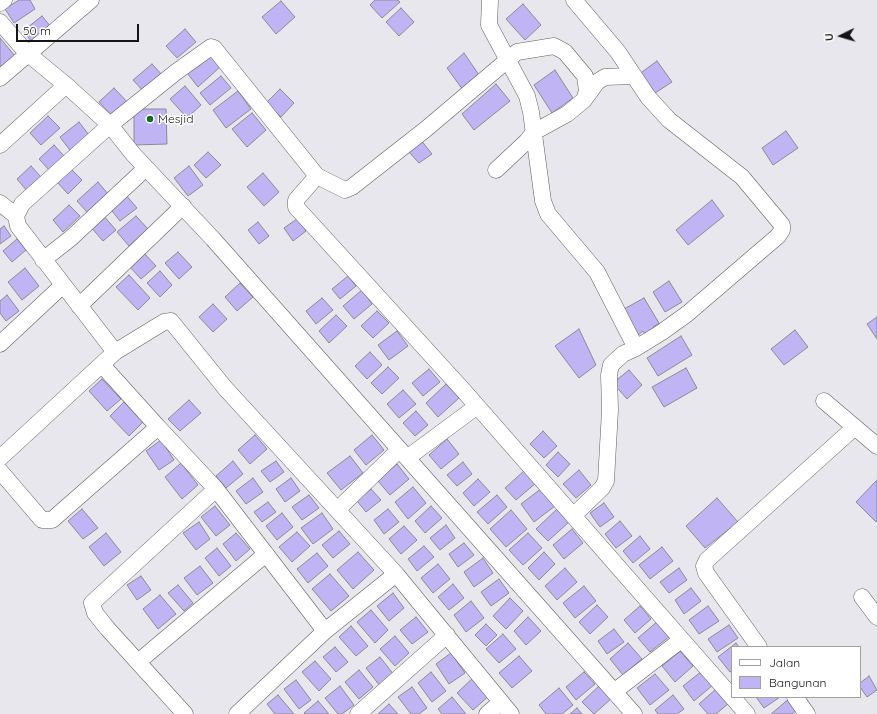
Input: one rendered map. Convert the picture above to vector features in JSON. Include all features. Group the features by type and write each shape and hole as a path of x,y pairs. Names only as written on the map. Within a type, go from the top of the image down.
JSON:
{"street":[{"path":"0,3 4,0"},
{"path":"0,78 27,53 91,0"},
{"path":"490,0 489,25 527,96 534,132 543,200 548,214 596,272 636,348"},
{"path":"574,0 618,52 648,97 669,120 742,177 782,225 782,230 778,236 687,314 662,332 623,354 611,365 609,452 606,481 602,488 574,515"},
{"path":"0,22 27,53 66,85 110,125 146,168 183,206 615,691 625,711"},
{"path":"115,352 62,286 18,226 16,216 22,204 110,125 176,72 211,47 214,48 317,176 345,190 349,189 426,129 517,52 554,46 565,52 585,76 587,91 584,100"},
{"path":"496,170 527,141 534,132 567,114 584,100 597,82 605,77 634,76"},
{"path":"0,145 66,85"},
{"path":"43,260 71,238 146,168"},
{"path":"317,176 296,200 296,207 463,390 476,407 574,515 731,696"},
{"path":"0,203 16,216"},
{"path":"79,306 183,206"},
{"path":"0,221 7,217 16,216"},
{"path":"0,344 62,286"},
{"path":"0,458 115,352 164,322 173,322 225,388 396,574 511,714"},
{"path":"102,365 216,489 325,631"},
{"path":"824,401 877,446"},
{"path":"337,510 403,454 476,407"},
{"path":"758,646 706,573 704,566 706,560 855,426"},
{"path":"0,471 42,520 52,520 158,427"},
{"path":"185,714 107,628 95,613 92,603 216,489"},
{"path":"138,662 266,554"},
{"path":"237,714 325,631 396,574"},
{"path":"862,597 877,617"},
{"path":"358,714 447,635"},
{"path":"615,691 681,640"},
{"path":"733,698 747,714"},
{"path":"796,698 807,714"},
{"path":"487,714 501,702"}],"building":[{"path":"19,0 30,0 35,9 14,23 5,9"},
{"path":"375,0 398,0 400,2 382,18 370,5"},
{"path":"281,1 295,17 276,34 262,17"},
{"path":"523,4 541,25 525,40 506,19"},
{"path":"401,8 414,22 399,36 386,22"},
{"path":"42,16 51,27 32,42 23,31"},
{"path":"185,29 196,42 177,58 166,46"},
{"path":"0,38 15,56 0,70"},
{"path":"464,53 479,75 463,90 447,68"},
{"path":"209,54 220,67 198,87 187,73"},
{"path":"657,61 672,82 652,95 638,75"},
{"path":"152,64 164,77 145,93 133,80"},
{"path":"555,70 573,98 552,113 534,85"},
{"path":"221,76 231,88 210,105 200,93"},
{"path":"496,84 510,101 474,130 462,114"},
{"path":"185,86 201,105 187,118 170,99"},
{"path":"114,88 129,104 114,118 99,102"},
{"path":"280,89 294,103 281,117 266,103"},
{"path":"238,91 251,109 226,128 213,110"},
{"path":"134,109 166,109 167,144 134,145"},
{"path":"252,113 266,130 247,147 232,129"},
{"path":"48,116 60,128 41,145 30,133"},
{"path":"79,122 92,139 72,153 60,137"},
{"path":"786,131 798,148 773,165 762,148"},
{"path":"420,139 432,154 419,163 407,150"},
{"path":"54,145 65,157 50,171 39,159"},
{"path":"208,152 221,165 206,178 194,165"},
{"path":"31,166 41,177 27,191 17,179"},
{"path":"189,166 203,185 188,196 174,178"},
{"path":"70,168 82,180 68,194 57,182"},
{"path":"263,173 279,192 264,206 247,187"},
{"path":"98,182 108,194 87,212 77,201"},
{"path":"125,194 137,208 120,221 109,207"},
{"path":"712,200 724,216 688,245 676,230"},
{"path":"69,205 80,216 63,232 53,220"},
{"path":"102,214 116,230 103,241 89,225"},
{"path":"136,216 148,229 129,246 117,232"},
{"path":"297,219 306,231 293,241 284,228"},
{"path":"258,222 269,236 259,244 248,230"},
{"path":"4,226 11,236 0,244 0,229"},
{"path":"17,239 26,250 12,262 3,251"},
{"path":"143,252 156,266 141,279 129,266"},
{"path":"178,252 192,267 179,279 165,263"},
{"path":"25,268 39,286 22,300 8,282"},
{"path":"160,271 172,285 160,297 147,283"},
{"path":"129,275 150,298 138,310 116,287"},
{"path":"348,276 356,286 340,299 332,289"},
{"path":"669,281 682,302 665,312 653,292"},
{"path":"240,283 253,297 237,311 225,297"},
{"path":"362,290 372,304 354,319 343,306"},
{"path":"7,295 19,311 6,321 0,313 0,301"},
{"path":"322,298 333,310 316,324 306,311"},
{"path":"644,298 659,323 653,327 656,332 647,337 643,331 636,337 624,309"},
{"path":"213,304 227,319 213,332 199,317"},
{"path":"377,311 389,323 373,338 361,326"},
{"path":"336,315 347,326 329,343 319,331"},
{"path":"877,317 877,339 867,324"},
{"path":"579,329 596,365 579,378 555,346"},
{"path":"795,330 808,347 784,365 771,349"},
{"path":"397,331 408,346 389,360 378,345"},
{"path":"681,336 692,355 658,376 647,358"},
{"path":"370,352 382,365 367,379 355,366"},
{"path":"388,367 399,378 382,394 371,383"},
{"path":"686,368 697,388 664,407 652,387"},
{"path":"429,369 440,382 423,396 412,383"},
{"path":"629,370 642,385 627,399 613,383"},
{"path":"102,379 121,399 107,411 89,391"},
{"path":"446,384 459,398 438,417 426,403"},
{"path":"403,390 416,404 399,418 387,404"},
{"path":"189,400 201,413 180,431 168,419"},
{"path":"124,402 143,422 129,436 110,416"},
{"path":"416,411 428,425 415,436 403,423"},
{"path":"543,431 557,446 544,458 530,444"},
{"path":"255,435 267,449 250,464 238,450"},
{"path":"372,435 384,450 366,465 354,450"},
{"path":"447,439 459,454 441,469 429,455"},
{"path":"161,440 174,460 159,470 146,451"},
{"path":"558,452 570,464 558,477 546,465"},
{"path":"350,456 363,473 341,490 327,473"},
{"path":"233,461 243,474 226,488 216,476"},
{"path":"276,461 284,472 270,482 261,471"},
{"path":"463,462 472,474 457,486 447,475"},
{"path":"181,463 198,485 182,499 165,477"},
{"path":"397,464 409,479 390,495 378,481"},
{"path":"525,470 536,483 516,500 505,488"},
{"path":"579,470 591,485 576,498 563,484"},
{"path":"253,478 263,492 246,504 236,491"},
{"path":"291,478 300,491 285,502 276,489"},
{"path":"478,479 490,492 474,506 463,493"},
{"path":"877,480 877,521 876,522 856,502"},
{"path":"413,487 426,503 408,519 395,502"},
{"path":"542,488 555,506 534,522 521,504"},
{"path":"371,489 381,500 366,512 357,501"},
{"path":"309,495 319,508 302,520 292,507"},
{"path":"497,495 507,507 488,524 477,512"},
{"path":"717,498 738,522 705,548 686,526"},
{"path":"268,502 276,512 262,522 254,512"},
{"path":"604,503 614,517 600,527 590,513"},
{"path":"215,506 230,525 216,536 201,517"},
{"path":"431,506 442,518 425,533 415,521"},
{"path":"82,509 98,528 83,539 68,521"},
{"path":"388,509 399,522 384,534 374,520"},
{"path":"557,509 569,522 548,541 536,529"},
{"path":"511,510 527,529 506,547 490,529"},
{"path":"282,513 293,527 277,540 266,526"},
{"path":"322,513 333,529 313,544 301,528"},
{"path":"620,521 632,536 616,548 605,534"},
{"path":"199,522 210,539 196,550 183,533"},
{"path":"446,525 455,538 440,550 430,538"},
{"path":"404,526 417,540 401,554 389,539"},
{"path":"572,529 583,543 564,559 553,545"},
{"path":"339,531 350,544 333,558 322,545"},
{"path":"297,532 310,546 292,562 279,547"},
{"path":"106,533 121,552 104,566 89,547"},
{"path":"236,533 250,549 236,561 223,544"},
{"path":"528,533 542,548 523,565 509,550"},
{"path":"640,536 650,549 633,563 623,551"},
{"path":"464,543 474,555 458,567 449,554"},
{"path":"424,546 434,557 417,571 408,559"},
{"path":"662,547 673,561 650,579 639,565"},
{"path":"217,548 231,566 219,576 205,558"},
{"path":"358,552 374,570 353,589 337,570"},
{"path":"544,552 555,564 539,580 528,568"},
{"path":"317,553 328,566 308,583 297,569"},
{"path":"483,558 493,573 474,587 464,572"},
{"path":"438,564 450,579 433,593 421,578"},
{"path":"200,566 213,583 197,595 184,578"},
{"path":"565,568 577,582 557,600 545,586"},
{"path":"679,568 687,580 669,593 660,582"},
{"path":"330,574 349,596 331,611 312,589"},
{"path":"141,576 151,590 137,600 127,585"},
{"path":"499,579 509,593 491,606 481,592"},
{"path":"453,584 464,598 449,610 438,597"},
{"path":"178,585 193,603 184,611 168,593"},
{"path":"584,586 596,601 575,618 563,603"},
{"path":"691,588 701,601 684,614 675,600"},
{"path":"393,593 404,608 389,621 377,606"},
{"path":"160,595 176,614 158,629 143,609"},
{"path":"510,598 523,611 506,629 493,616"},
{"path":"471,601 484,618 466,632 454,615"},
{"path":"597,605 608,617 590,634 579,622"},
{"path":"640,606 651,619 635,633 624,620"},
{"path":"708,606 719,621 699,634 689,620"},
{"path":"371,610 388,630 375,643 357,622"},
{"path":"416,617 428,632 412,644 400,630"},
{"path":"528,617 541,631 526,645 514,631"},
{"path":"658,621 670,636 650,652 638,638"},
{"path":"486,624 497,635 486,646 475,635"},
{"path":"729,625 738,638 717,652 708,639"},
{"path":"351,626 368,646 356,656 339,637"},
{"path":"614,629 624,642 607,654 598,641"},
{"path":"503,634 516,649 499,663 486,649"},
{"path":"395,636 409,653 395,666 380,649"},
{"path":"628,643 642,659 623,675 610,659"},
{"path":"335,647 348,662 336,672 323,657"},
{"path":"731,647 731,672 730,672 718,657"},
{"path":"680,651 693,666 675,682 662,666"},
{"path":"451,653 465,673 449,684 436,664"},
{"path":"519,656 532,671 512,688 499,673"},
{"path":"380,657 394,675 380,686 366,668"},
{"path":"315,661 331,679 319,691 302,672"},
{"path":"359,670 373,687 359,699 345,682"},
{"path":"702,671 713,685 694,701 683,686"},
{"path":"431,672 446,691 432,702 418,683"},
{"path":"584,672 595,684 576,700 566,687"},
{"path":"655,674 669,690 650,705 637,688"},
{"path":"475,676 491,694 473,710 457,693"},
{"path":"869,676 877,690 867,697 861,688 861,682"},
{"path":"296,680 311,700 299,709 284,689"},
{"path":"600,685 612,698 594,714 582,702"},
{"path":"340,686 354,705 342,714 338,714 325,698"},
{"path":"412,687 427,708 419,714 411,714 398,697"},
{"path":"559,688 573,705 562,714 546,714 539,705"},
{"path":"716,689 729,703 716,714 708,714 699,704"},
{"path":"278,695 294,714 275,714 267,704"},
{"path":"673,695 684,709 677,714 658,714 655,710"},
{"path":"452,697 466,714 442,714 438,709"},
{"path":"757,698 779,698 764,708"},
{"path":"790,698 798,709 792,714 771,714"},
{"path":"318,701 329,714 304,713"},
{"path":"389,704 398,714 378,714"},
{"path":"577,708 582,714 570,714"}],"place":[{"name":"Mesjid","path":"150,119"}]}
